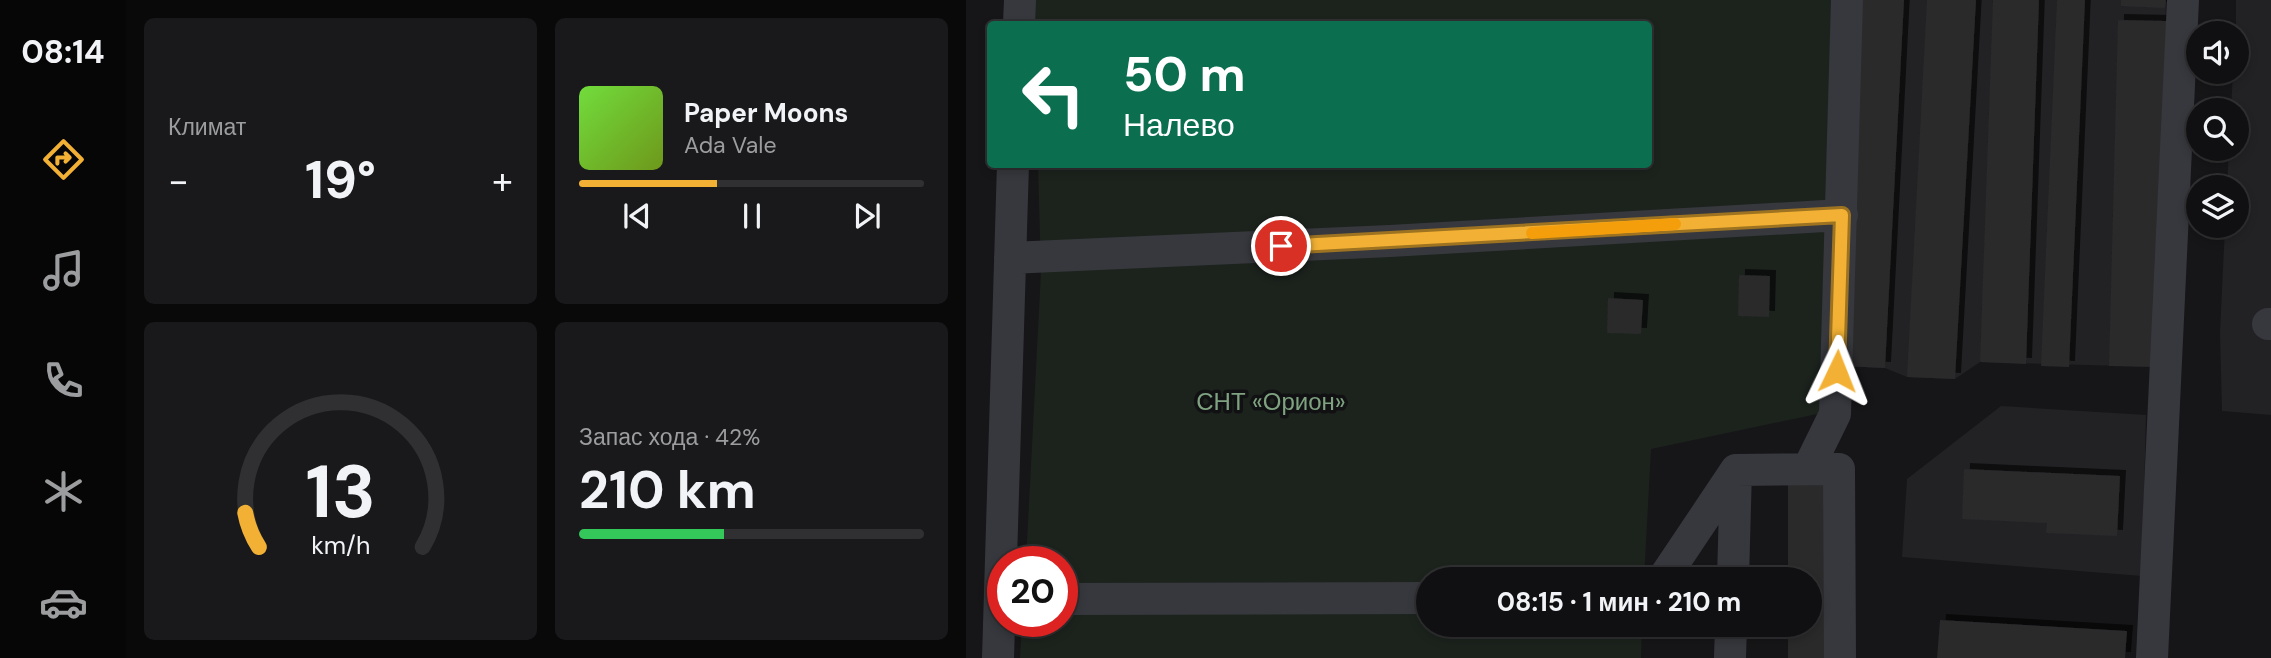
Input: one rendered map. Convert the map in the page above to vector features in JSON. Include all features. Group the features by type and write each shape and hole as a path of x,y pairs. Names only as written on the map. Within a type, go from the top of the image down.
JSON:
{"street":[{"path":"1019,21 1020,0"},
{"path":"1808,469 1835,414 1847,0"},
{"path":"2151,658 2183,0"},
{"path":"1002,546 1013,168"},
{"path":"1010,258 1390,241 1842,215"},
{"path":"1736,470 1839,469 1840,658"},
{"path":"1671,567 1736,470"},
{"path":"1733,567 1736,470"},
{"path":"1078,599 1416,598"},
{"path":"998,658 999,637"},
{"path":"1730,658 1731,637"}],"shaded area":[{"path":"1860,0 2166,0 2159,367 1980,362 1955,379 1907,377 1885,368 1841,366"},
{"path":"2236,0 2271,0 2271,415 2222,411 2220,333 2224,238 2249,238 2249,175 2228,175 2228,161 2249,161 2249,98 2232,98 2232,84 2249,84 2249,21 2236,21"},
{"path":"2001,406 2146,415 2142,576 1902,557 1907,479"}],"green space":[{"name":"СНТ «Орион»","path":"1033,0 1841,0 1822,413 1651,449 1645,567 1416,567 1416,637 1642,637 1641,658 1020,658 1021,637 1078,637 1078,546 1027,546 1041,272 1038,168 1652,168 1652,21 1034,21"}],"building":[{"path":"1860,0 1904,0 1885,368 1841,366"},
{"path":"1927,0 1976,0 1955,379 1907,377"},
{"path":"1993,0 2039,0 2026,364 1980,362"},
{"path":"2057,0 2085,0 2069,367 2041,366"},
{"path":"2121,0 2166,0 2165,8 2121,6"},
{"path":"2118,20 2167,21 2159,367 2109,366"},
{"path":"1739,275 1770,276 1769,317 1738,316"},
{"path":"1608,298 1643,300 1641,334 1607,333"},
{"path":"1964,469 2120,476 2117,536 2046,533 2047,523 1962,519"},
{"path":"1788,480 1830,480 1831,658 1788,658 1788,637 1822,637 1822,567 1788,567"},
{"path":"1940,620 2127,631 2125,658 1937,658"}],"slow traffic":[{"path":"1532,233 1675,224"}],"route":[{"path":"1281,246 1842,215 1837,371"}]}
